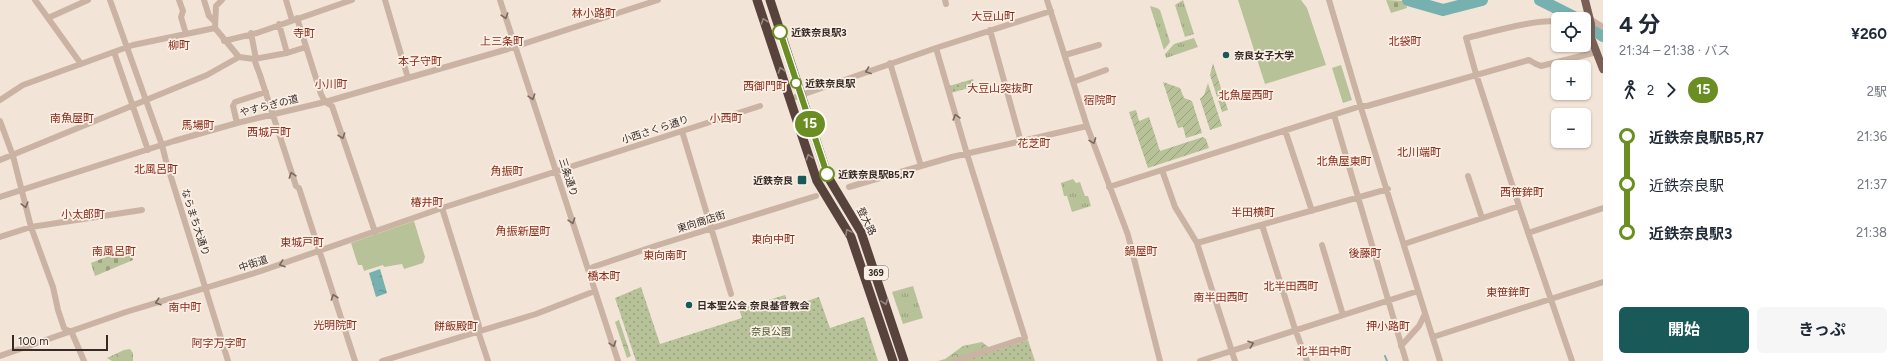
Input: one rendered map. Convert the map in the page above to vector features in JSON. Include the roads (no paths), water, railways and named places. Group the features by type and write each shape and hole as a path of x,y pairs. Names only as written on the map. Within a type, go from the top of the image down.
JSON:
{"highway":[{"name":"369","path":"757,0 817,181 851,237 858,253 893,361"},
{"name":"369","path":"770,0 800,96"},
{"name":"登大路","path":"800,96 828,177 861,232 904,361"},
{"path":"858,253 868,250"}],"main road":[{"path":"1585,0 1588,12"},
{"path":"1591,41 1603,69"}],"street":[{"path":"35,0 81,64"},
{"path":"48,18 88,0"},
{"name":"ならまち大通り","path":"110,0 162,145 228,361"},
{"path":"179,0 183,11 181,17 186,34"},
{"path":"204,0 209,16 214,21"},
{"path":"222,0 216,6 214,21 215,28 224,41 239,57"},
{"path":"286,0 306,48 321,94 326,102 332,106 375,232"},
{"path":"224,41 251,34 338,2 352,0"},
{"path":"385,0 408,78"},
{"name":"三条通り","path":"500,0 618,361"},
{"name":"やすらぎの道","path":"0,197 162,145 237,123 326,102 515,47 658,0"},
{"path":"1047,0 1087,126 1128,235 1160,361"},
{"path":"1329,0 1440,361"},
{"path":"790,99 890,63 1051,11"},
{"path":"1551,20 1466,38 1476,74 1519,206 1572,361"},
{"path":"1591,21 1603,27"},
{"path":"279,24 287,53"},
{"path":"0,100 22,85 114,52 215,28"},
{"path":"990,30 1022,142"},
{"path":"251,34 255,59 355,361"},
{"path":"1065,55 1099,45"},
{"path":"0,160 13,156 207,75 239,57 255,59 306,48"},
{"path":"936,48 967,154 1025,338 955,361"},
{"path":"114,52 148,150"},
{"path":"1109,187 1361,106 1367,106 1476,74 1527,60 1541,66 1597,52"},
{"path":"890,63 921,166"},
{"path":"1073,82 1106,70"},
{"path":"237,123 232,106 235,102 266,92"},
{"name":"小西さくら通り","path":"556,172 760,106"},
{"path":"1334,115 1406,361"},
{"path":"0,121 13,156 31,227 53,287 64,328 70,332 84,361"},
{"path":"849,187 967,154 1087,126"},
{"path":"1285,130 1312,211"},
{"path":"682,131 731,294"},
{"path":"1162,170 1175,207 1197,243 1235,361"},
{"name":"中街道","path":"0,356 126,312 206,289 442,208 556,172"},
{"path":"1468,176 1482,218"},
{"path":"1197,243 1388,189"},
{"name":"東向商店街","path":"593,267 711,228 816,196"},
{"path":"1404,244 1519,206"},
{"path":"442,208 479,326 478,331 488,361"},
{"path":"1528,232 1603,208"},
{"path":"0,237 31,227 142,210"},
{"path":"1262,225 1295,329 1307,361"},
{"path":"1322,245 1343,315"},
{"path":"1432,337 1603,282"},
{"path":"1200,361 1418,290"},
{"path":"382,361 536,314 595,291"},
{"path":"1402,346 1419,326 1425,314"}],"water":[{"path":"380,269 387,293 376,297 369,273"}],"waterway":[{"path":"1408,0 1443,10 1482,0"},
{"path":"1540,0 1564,12"},
{"path":"1591,28 1603,36"},
{"path":"1385,356 1387,361"}],"place":[{"name":"近鉄奈良駅3","path":"780,32"},
{"name":"奈良女子大学","path":"1226,55"},
{"name":"近鉄奈良駅","path":"796,83"},
{"name":"近鉄奈良駅B5,R7","path":"827,174"},
{"name":"近鉄奈良","path":"802,180"},
{"name":"日本聖公会 奈良基督教会","path":"689,305"}],"district":[{"name":"林小路町","path":"594,13"},
{"name":"大豆山町","path":"993,16"},
{"name":"寺町","path":"304,33"},
{"name":"上三条町","path":"502,41"},
{"name":"北袋町","path":"1405,41"},
{"name":"柳町","path":"179,45"},
{"name":"本子守町","path":"420,61"},
{"name":"小川町","path":"331,84"},
{"name":"西御門町","path":"765,86"},
{"name":"大豆山突抜町","path":"1000,88"},
{"name":"北魚屋西町","path":"1246,95"},
{"name":"宿院町","path":"1100,100"},
{"name":"南魚屋町","path":"72,118"},
{"name":"小西町","path":"726,118"},
{"name":"馬場町","path":"198,125"},
{"name":"西城戸町","path":"269,132"},
{"name":"花芝町","path":"1034,143"},
{"name":"北川端町","path":"1419,152"},
{"name":"北魚屋東町","path":"1344,161"},
{"name":"北風呂町","path":"156,169"},
{"name":"角振町","path":"507,171"},
{"name":"西笹鉾町","path":"1522,192"},
{"name":"椿井町","path":"427,202"},
{"name":"半田横町","path":"1253,212"},
{"name":"小太郎町","path":"83,214"},
{"name":"角振新屋町","path":"523,231"},
{"name":"東向中町","path":"773,239"},
{"name":"東城戸町","path":"302,242"},
{"name":"南風呂町","path":"114,251"},
{"name":"鍋屋町","path":"1141,251"},
{"name":"後藤町","path":"1365,253"},
{"name":"東向南町","path":"665,255"},
{"name":"橋本町","path":"604,276"},
{"name":"北半田西町","path":"1291,286"},
{"name":"東笹鉾町","path":"1508,292"},
{"name":"南半田西町","path":"1221,297"},
{"name":"南中町","path":"185,307"},
{"name":"光明院町","path":"335,325"},
{"name":"餅飯殿町","path":"456,326"},
{"name":"押小路町","path":"1388,326"},
{"name":"阿字万字町","path":"219,343"},
{"name":"北半田中町","path":"1324,351"}],"park label":[{"name":"奈良公園","path":"771,331"}]}
